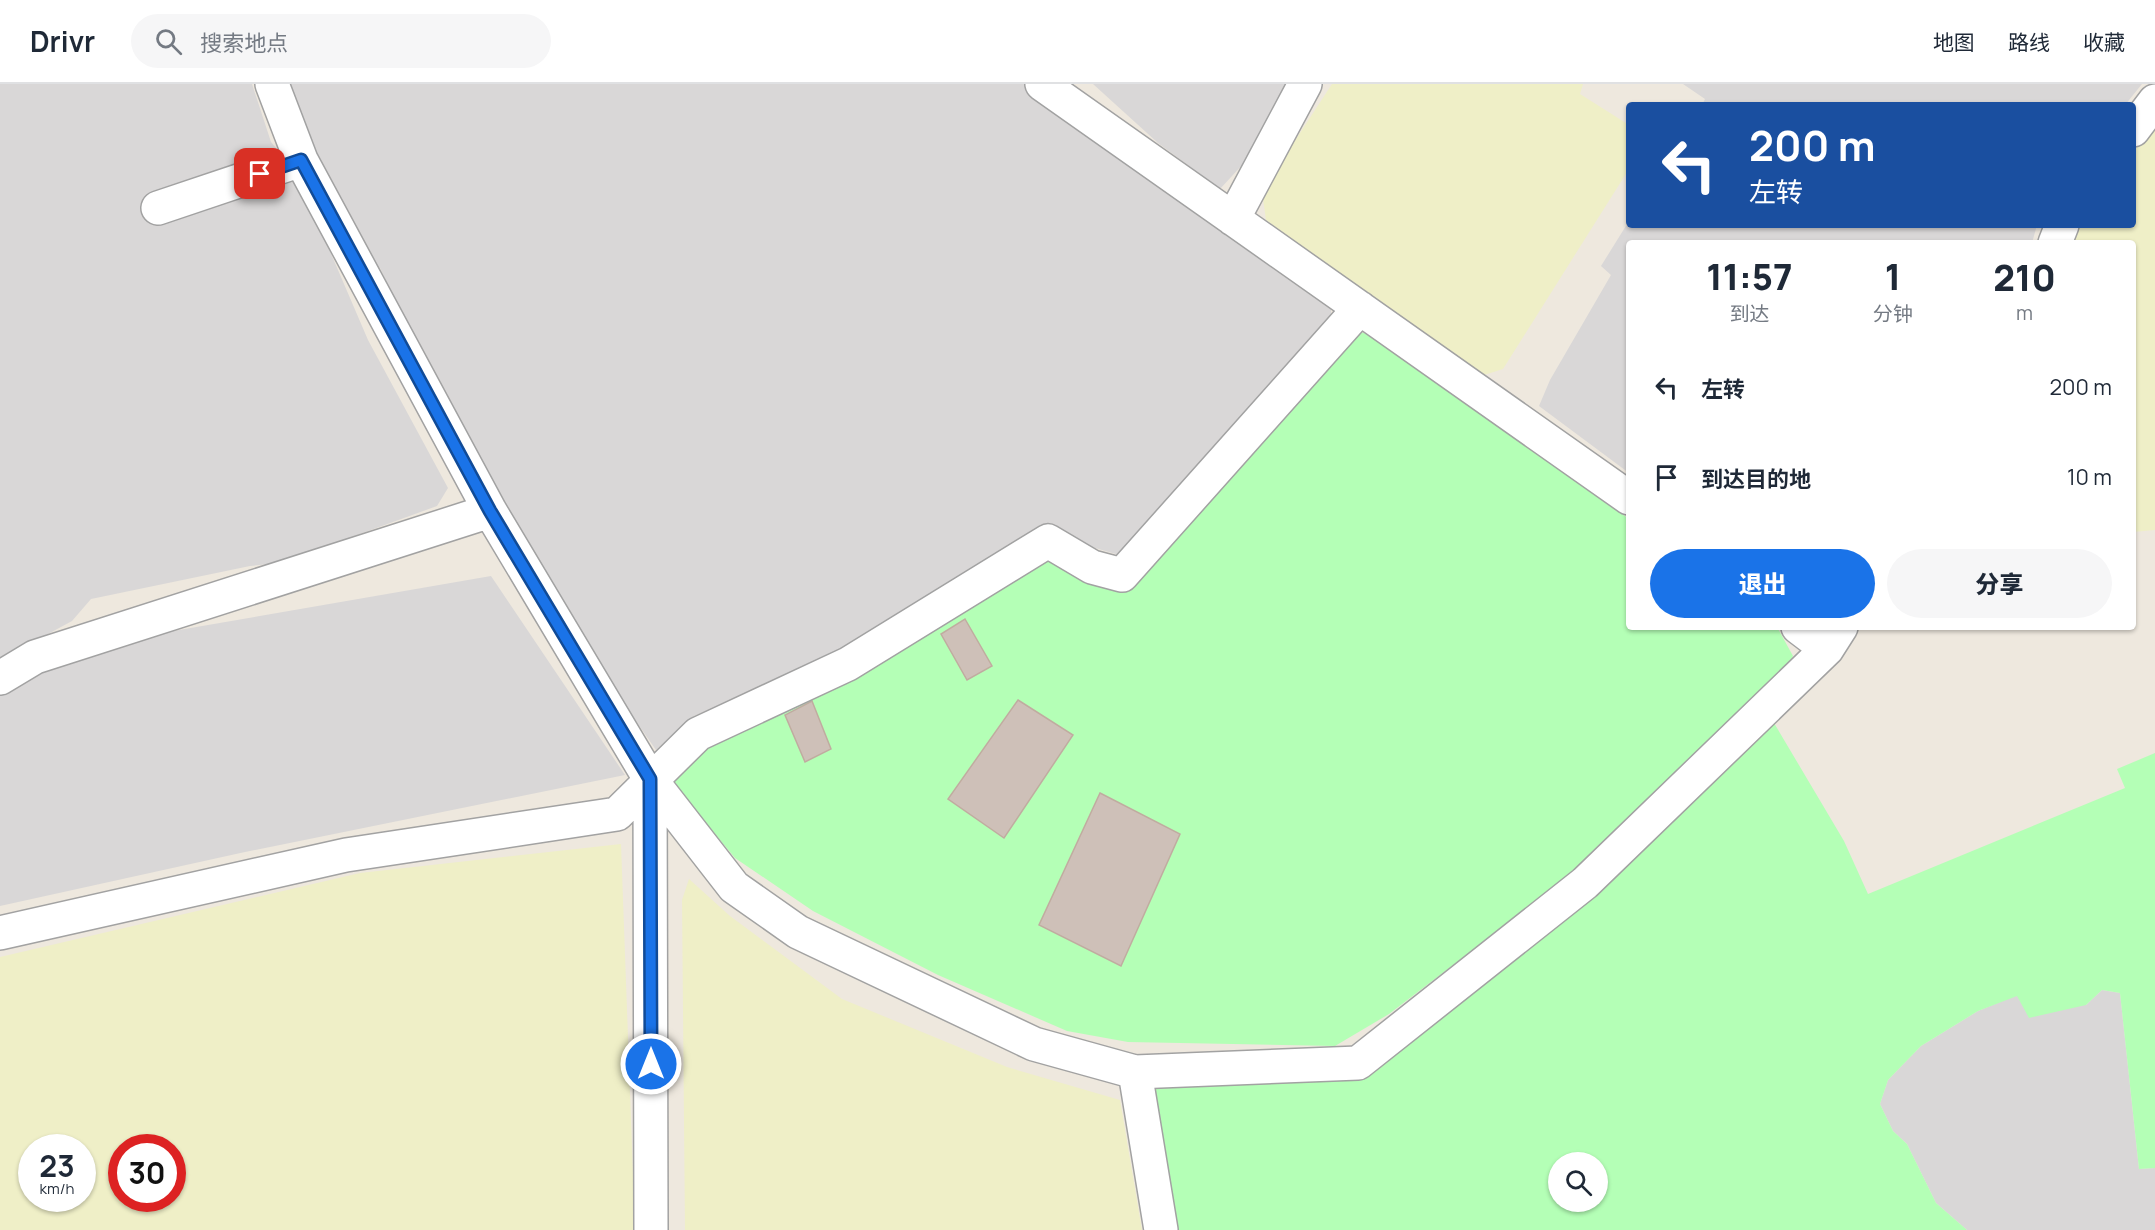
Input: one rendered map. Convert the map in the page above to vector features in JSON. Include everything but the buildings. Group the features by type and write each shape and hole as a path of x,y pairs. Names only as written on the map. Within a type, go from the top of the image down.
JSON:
{"street":[{"path":"272,84 301,160 490,511 650,779 734,887 798,932 1034,1044 1135,1072 1358,1063 1585,883 1834,638 1808,630"},
{"path":"1042,84 1626,496"},
{"path":"1233,219 1305,84"},
{"path":"2136,126 2155,101"},
{"path":"158,208 301,160"},
{"path":"0,933 346,855 617,814 698,734 848,664 1048,541 1092,567 1122,575 1360,308"},
{"path":"0,678 35,657 490,511"},
{"path":"650,779 651,1230"},
{"path":"1135,1072 1161,1230"}],"shaded area":[{"path":"0,84 252,84 271,142 296,172 368,340 448,488 437,506 280,563 250,566 91,599 72,621 0,660"},
{"path":"280,84 1037,84 1331,297 1331,320 1119,555 1048,534 852,650 694,716 656,750 535,576 488,497 380,268 365,264"},
{"path":"1093,84 1297,84 1256,150 1220,189 1158,143"},
{"path":"1683,84 2142,84 2127,102 1704,102 1705,99"},
{"path":"1626,226 1626,228 2036,228 2033,240 1626,240 1626,471 1539,406 1550,380 1611,275 1601,266"},
{"path":"491,576 625,775 245,852 0,906 0,695 36,672 144,636"},
{"path":"2102,990 2120,993 2139,1169 2155,1168 2155,1230 1967,1230 1936,1203 1907,1144 1893,1131 1880,1104 1888,1080 1921,1046 1978,1011 2017,995 2086,1005"}],"green space":[{"path":"1332,84 1583,84 1580,94 1626,123 1626,174 1503,369 1481,376 1266,220 1262,191"},
{"path":"2155,123 2155,530 2136,532 2136,240 2069,240 2078,228 2136,228 2136,149"},
{"path":"1360,332 1380,338 1626,517 1626,630 1779,630 1793,656 1783,672 1563,881 1389,1014 1335,1046 1128,1042 1067,1031 938,975 813,911 735,858 665,774 1048,544 1124,579"},
{"path":"1774,723 1844,841 1868,894 2125,788 2117,769 2155,753 2155,1168 2139,1169 2120,993 2102,990 2086,1005 2029,1018 2017,996 1978,1011 1921,1046 1888,1080 1880,1104 1893,1131 1907,1144 1936,1203 1967,1230 1173,1230 1151,1082 1362,1068 1758,731"},
{"path":"621,844 635,1230 0,1230 0,957 360,873"},
{"path":"689,879 730,916 842,999 1007,1067 1120,1100 1142,1230 685,1230 682,900"}],"route":[{"path":"260,174 301,160 490,511 650,779 651,1064"}]}
